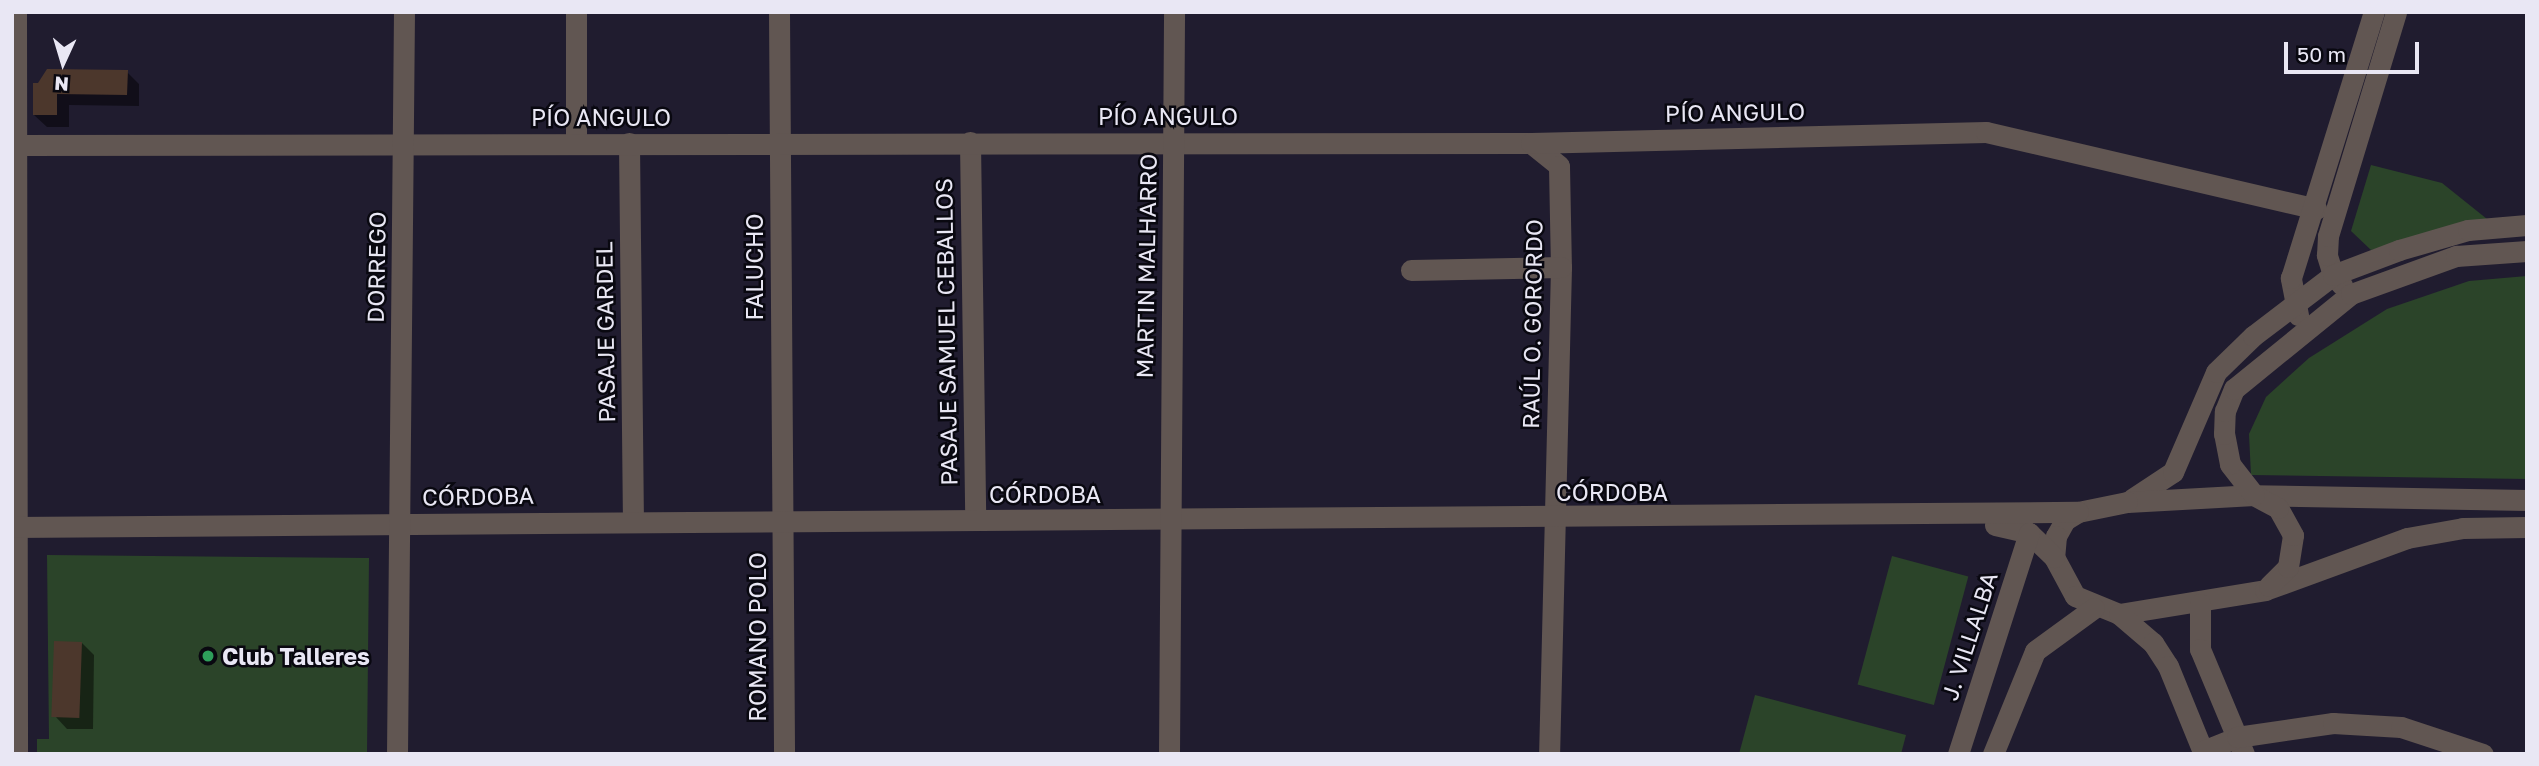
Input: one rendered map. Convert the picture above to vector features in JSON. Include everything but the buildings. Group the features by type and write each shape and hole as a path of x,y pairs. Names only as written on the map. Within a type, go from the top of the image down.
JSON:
{"street":[{"path":"16,12 14,532 17,754"},
{"name":"DORREGO","path":"397,754 404,12"},
{"path":"576,12 576,144"},
{"name":"FALUCHO","path":"779,12 783,527"},
{"name":"MARTIN MALHARRO","path":"1170,754 1174,12"},
{"path":"2305,330 2293,306 2291,278 2316,209 2374,12"},
{"path":"2351,294 2333,275 2326,255 2328,236 2396,12"},
{"name":"PÍO ANGULO","path":"14,145 1174,141 1531,143 1986,132 2316,209"},
{"name":"PASAJE SAMUEL CEBALLOS","path":"970,142 975,520"},
{"name":"PASAJE GARDEL","path":"629,143 633,521"},
{"name":"RAÚL O. GORORDO","path":"1531,143 1559,166 1561,267 1549,754"},
{"path":"2127,502 2173,472 2216,372 2333,275 2399,250 2468,230 2527,225"},
{"path":"2265,590 2288,567 2293,535 2278,508 2255,495 2230,464 2225,411 2234,389 2351,294 2456,256 2527,251"},
{"path":"1411,270 1561,267"},
{"path":"2127,502 2255,495 2527,500"},
{"name":"CÓRDOBA","path":"1554,524 2078,512 2127,502"},
{"path":"2054,556 2059,528 2078,512"},
{"name":"CÓRDOBA","path":"398,530 633,521 783,527 975,520 1170,527"},
{"name":"CÓRDOBA","path":"14,532 1554,524 1995,525 2029,533 2054,556 2075,596 2094,608"},
{"name":"ROMANO POLO","path":"783,527 784,754"},
{"path":"1993,754 2035,651 2094,608 2119,614 2200,604 2265,590 2407,538 2463,528 2527,527"},
{"name":"J. VILLALBA","path":"1958,754 2029,533"},
{"path":"2200,604 2200,649 2240,745"},
{"path":"2119,614 2153,643 2168,666 2204,752 2333,723 2401,727 2483,754"}],"green space":[{"path":"2371,165 2442,183 2492,223 2371,250 2351,231"},
{"path":"2527,276 2527,479 2251,475 2249,434 2266,397 2309,358 2387,309 2469,281"},
{"name":"Club Talleres","path":"47,555 369,558 367,754 37,754 37,739 49,739"},
{"path":"1892,556 1968,576 1934,705 1858,684"},
{"path":"1755,695 1906,735 1901,754 1739,754"}],"place":[{"name":"Club Talleres","path":"208,656"}]}
